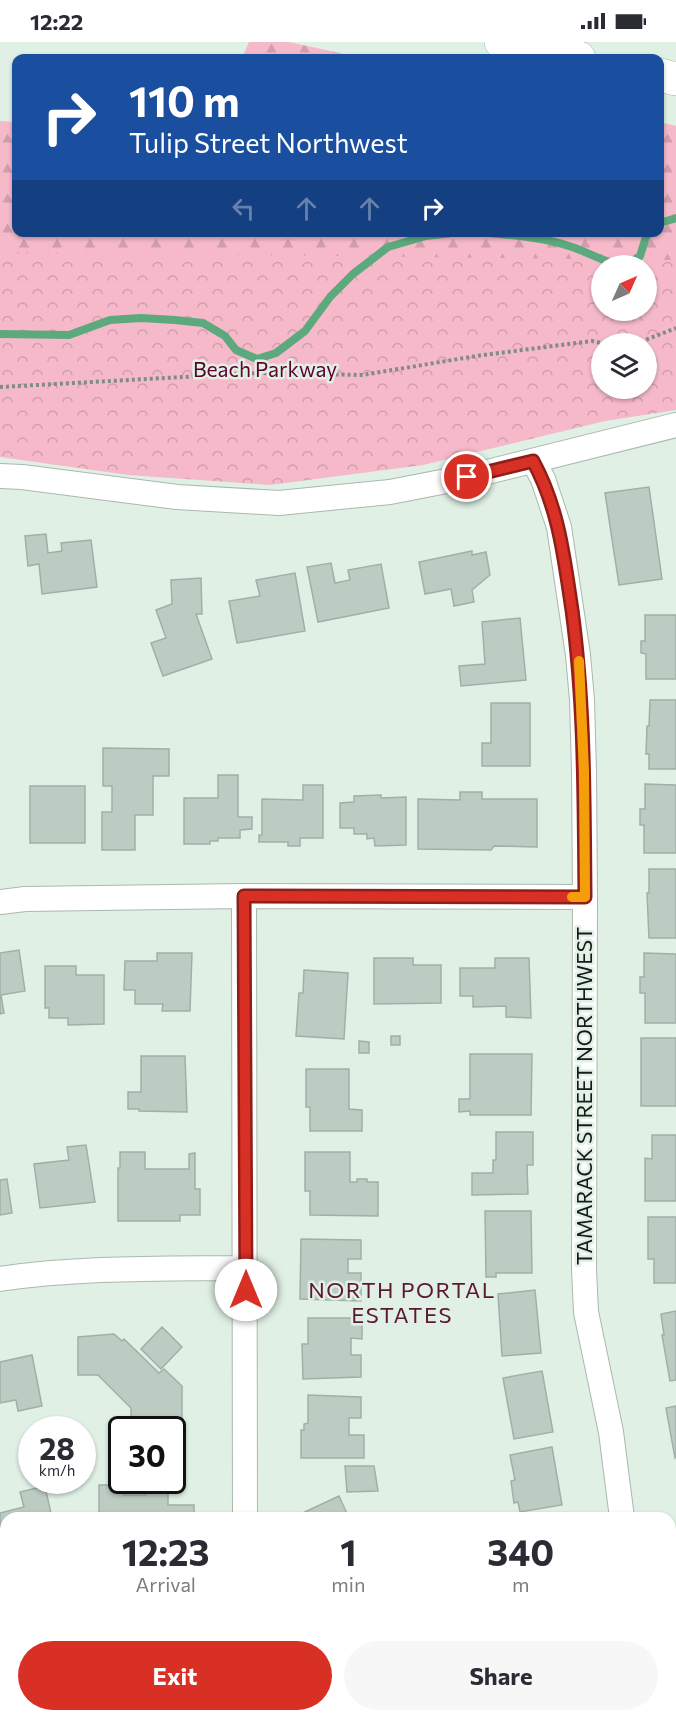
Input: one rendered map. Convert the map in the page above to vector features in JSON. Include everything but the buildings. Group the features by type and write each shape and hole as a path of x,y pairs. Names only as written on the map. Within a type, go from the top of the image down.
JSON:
{"main road":[{"path":"501,42 560,54"}],"street":[{"path":"0,476 177,497 279,503 390,492 467,477 676,425"},
{"name":"TAMARACK STREET NORTHWEST","path":"533,461 543,479 559,527 578,655 584,771 584,1269 586,1312 611,1432 621,1512"},
{"path":"0,902 25,899 244,896 585,897"},
{"path":"244,896 245,1512"},
{"path":"0,1280 42,1274 110,1270 246,1268"}],"path":[{"path":"657,335 676,328"},
{"path":"0,387 257,373 363,375 476,356 591,341"}],"green space":[{"path":"249,42 289,42 344,54 244,54"},
{"path":"0,121 12,122 12,237 664,237 664,123 676,126 676,387 657,390 657,333 591,333 591,399 596,399 583,401 0,301"},
{"name":"Beach Parkway","path":"0,252 591,259 591,321 657,321 657,260 676,260 676,410 605,421 423,465 270,485 128,475 0,457"}],"waterway":[{"path":"664,222 676,218"},
{"path":"0,334 69,335 110,320 141,318 175,320 203,323 225,336 236,350 257,359 276,353 305,331 330,297 353,274 388,247 423,237"},
{"path":"526,237 572,247 591,255"},
{"path":"640,255 646,237"}],"slow traffic":[{"path":"572,897 585,897 584,771 579,661"}],"district":[{"name":"NORTH PORTAL ESTATES","path":"402,1302"}],"route":[{"path":"246,1290 244,896 585,897 582,700 578,655 559,527 543,479 533,461 467,477"}]}
